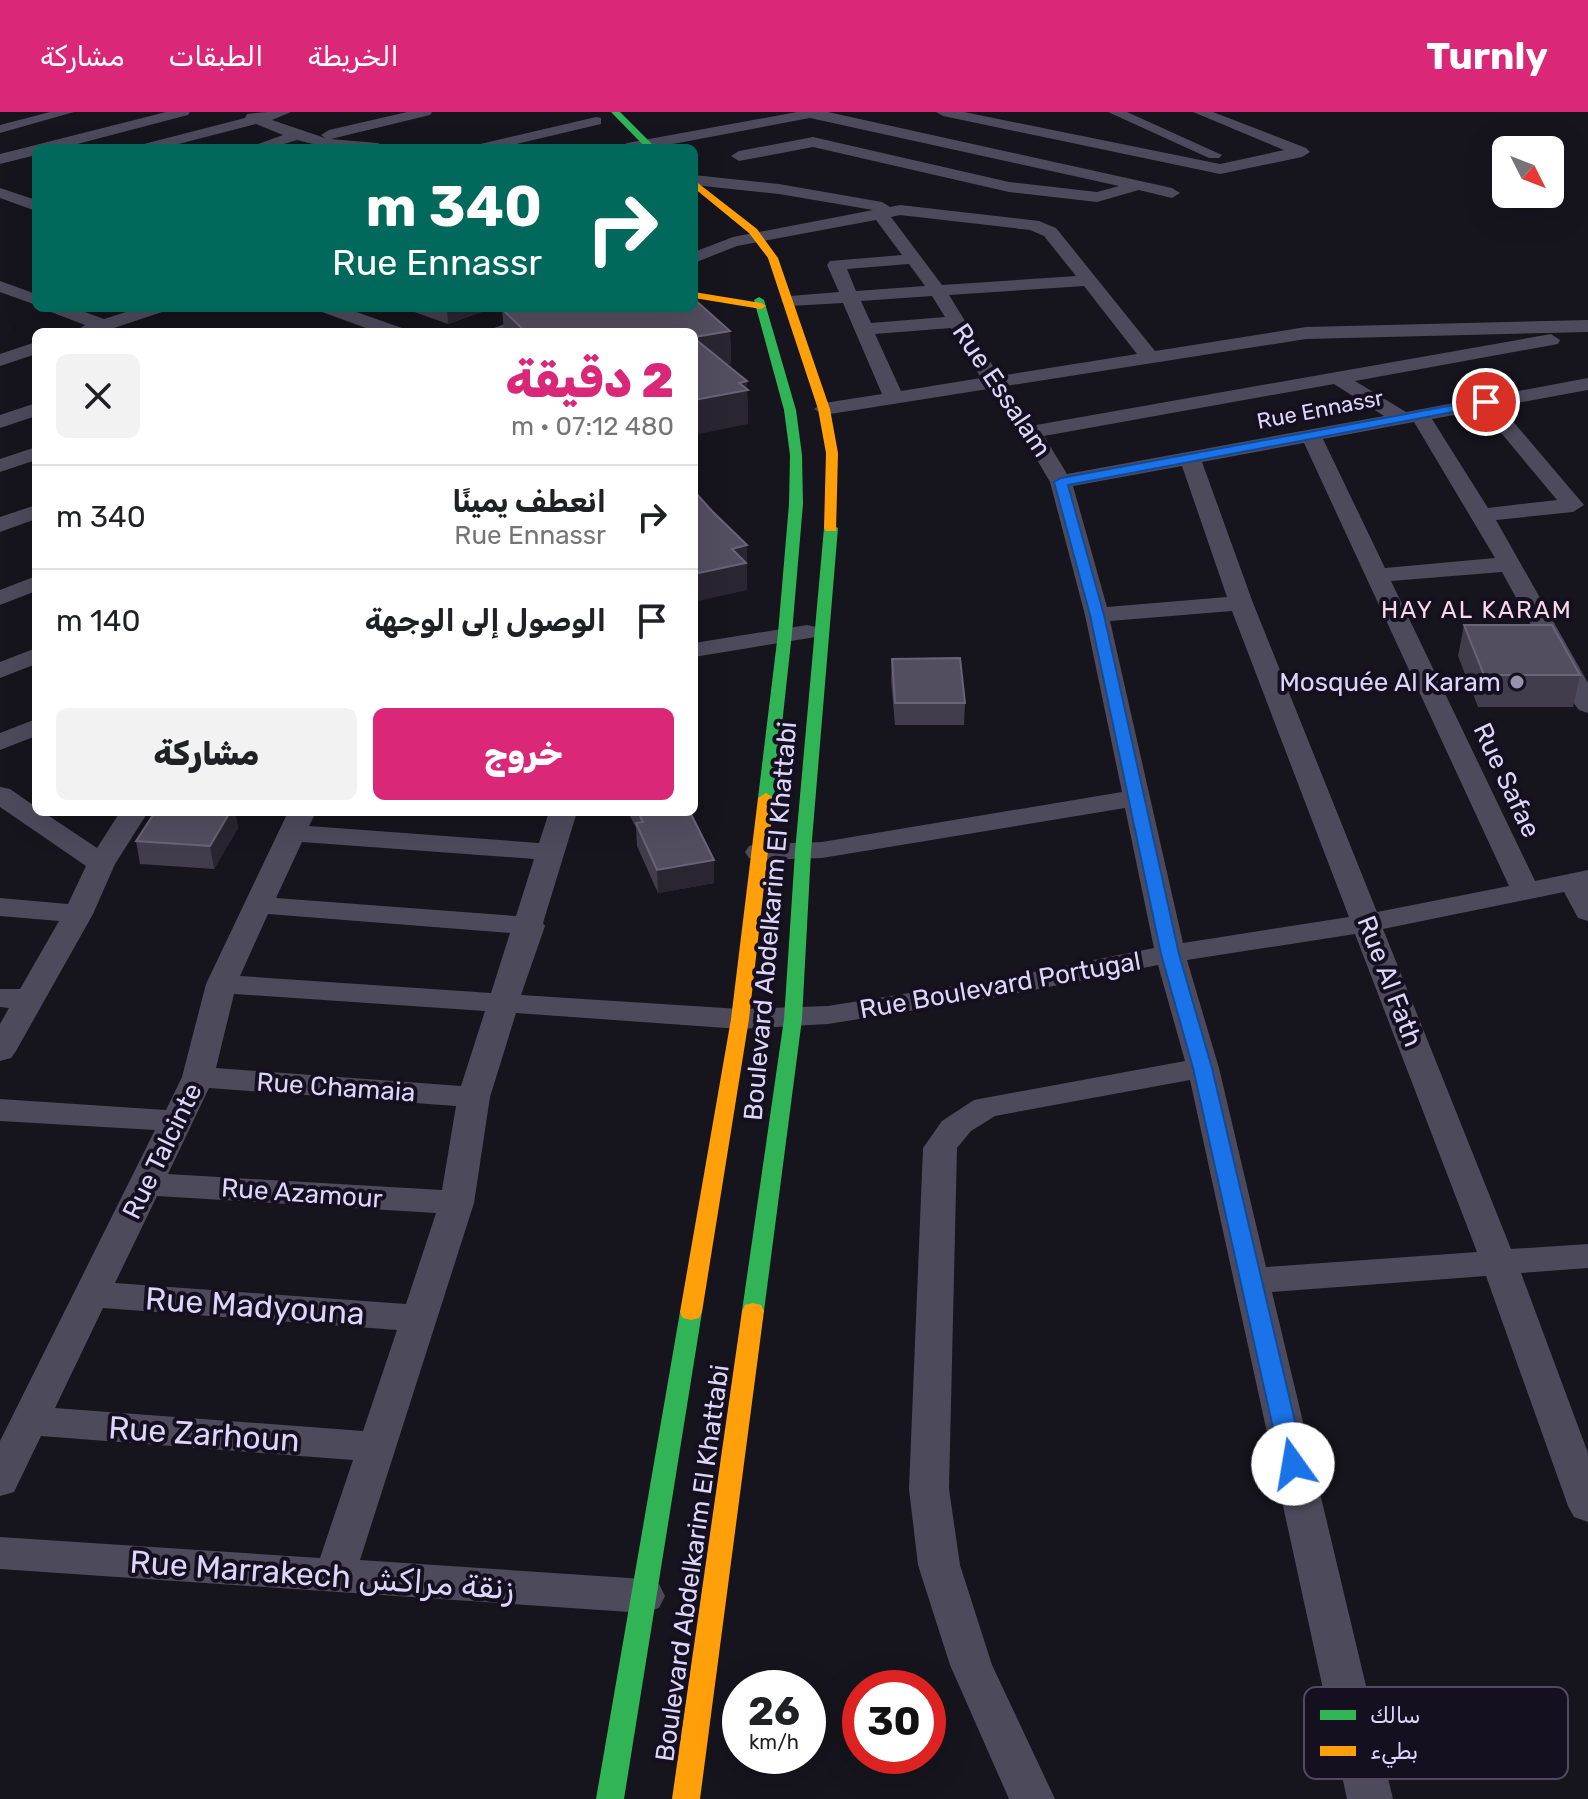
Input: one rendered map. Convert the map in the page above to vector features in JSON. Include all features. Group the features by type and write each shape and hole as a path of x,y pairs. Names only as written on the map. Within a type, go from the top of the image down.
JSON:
{"street":[{"path":"0,131 67,112"},
{"path":"61,144 183,112"},
{"path":"158,144 250,115 284,112"},
{"path":"274,144 425,112"},
{"path":"615,112 646,144"},
{"path":"1115,112 1238,165"},
{"path":"951,113 1220,169 1308,154 1200,112"},
{"path":"658,144 816,113 1172,193"},
{"path":"250,115 302,138 348,144"},
{"path":"0,131 35,144"},
{"path":"515,144 609,133 642,144"},
{"path":"1137,186 1097,197 1009,187 813,142 732,156 781,178 890,212 1044,228 1149,356"},
{"path":"0,159 32,151"},
{"path":"698,182 781,178"},
{"name":"Boulevard Abdelkarim El Khattabi","path":"686,1799 793,1019 803,852 834,490 832,453 824,409 790,301 770,251 759,237 698,185"},
{"path":"0,193 32,205"},
{"path":"698,210 733,242 744,260"},
{"path":"832,244 890,212"},
{"name":"Rue Essalam","path":"890,212 912,259 937,290 994,383 1031,432 1061,482 1097,615 1170,954 1203,1068 1344,1687"},
{"path":"698,256 733,242 759,237 832,244 912,259"},
{"path":"832,244 836,265 894,398"},
{"path":"790,301 1088,280"},
{"name":"Boulevard Abdelkarim El Khattabi","path":"610,1799 740,1019 785,633 796,504 796,455 790,410 753,283"},
{"path":"0,286 32,298"},
{"path":"698,296 761,306"},
{"path":"68,312 102,325"},
{"path":"94,328 143,312"},
{"path":"339,312 384,328"},
{"path":"511,328 553,312"},
{"path":"865,329 957,322"},
{"path":"824,409 1306,333 1588,326"},
{"path":"1031,432 1588,333"},
{"path":"0,360 32,349"},
{"path":"1337,378 1411,416 1482,515 1588,705"},
{"name":"Rue Ennassr","path":"1061,482 1586,386"},
{"path":"1482,515 1573,505 1486,402"},
{"path":"0,422 32,412"},
{"name":"Rue Safae","path":"1311,435 1525,890"},
{"path":"0,466 32,454"},
{"name":"Rue Al Fath","path":"1190,458 1241,603 1499,1263 1588,1506"},
{"path":"0,528 32,514"},
{"path":"0,528 32,524"},
{"path":"1378,575 1510,564"},
{"path":"0,598 32,585"},
{"path":"1097,615 1241,603"},
{"path":"698,649 785,633 821,631"},
{"path":"0,671 32,657"},
{"path":"0,742 32,729"},
{"path":"0,795 101,864"},
{"path":"759,852 803,852 1136,798"},
{"path":"0,1051 14,998 78,914 101,864 131,816"},
{"path":"335,1575 457,1203 474,1097 530,926 562,816"},
{"path":"297,823 551,852"},
{"name":"Rue Talcinte","path":"0,1481 198,1077 221,984 297,823"},
{"path":"1581,881 1588,912"},
{"name":"Rue Boulevard Portugal","path":"221,984 740,1019 793,1019 1009,986 1170,954 1367,923 1581,881"},
{"path":"260,905 530,926"},
{"path":"0,907 78,914"},
{"path":"1032,1799 971,1665 939,1565 929,1489 940,1148 946,1135 986,1107 1203,1068"},
{"name":"Rue Chamaia","path":"198,1077 474,1097"},
{"path":"0,1110 176,1121"},
{"name":"Rue Azamour","path":"147,1184 457,1203"},
{"path":"1251,1281 1588,1256"},
{"name":"Rue Madyouna","path":"92,1294 419,1318"},
{"name":"Rue Zarhoun","path":"29,1421 378,1447"},
{"name":"Rue Marrakech زنقة مراكش","path":"0,1553 644,1596"},
{"name":"Rue Essalam","path":"1365,1779 1370,1799"}],"building":[{"path":"698,303 730,331 698,336 698,328 522,328 505,312 698,312"},
{"path":"698,341 747,381 739,383 748,390 698,399"},
{"path":"698,495 747,545 732,549 746,563 698,573"},
{"path":"1464,625 1552,625 1580,675 1484,675"},
{"path":"960,658 965,703 895,703 892,659"},
{"path":"152,816 228,816 210,846 136,841"},
{"path":"640,816 692,816 714,860 657,870 636,823 643,822"}],"traffic: fast":[{"path":"615,112 647,144"},
{"path":"759,300 790,410 796,455 796,504 785,633 766,798"},
{"path":"753,1311 793,1019 803,852 831,528"},
{"path":"610,1799 691,1312"}],"traffic: slow":[{"path":"698,186 753,231 773,258 824,409 832,453 831,528"},
{"path":"698,296 761,306"},
{"path":"691,1312 740,1019 766,798"},
{"path":"686,1799 753,1311"}],"place":[{"name":"Mosquée Al Karam","path":"1517,682"}],"district":[{"name":"HAY AL KARAM","path":"1477,610"}],"route":[{"path":"1293,1464 1203,1068 1170,954 1097,615 1061,482 1486,402"}]}
